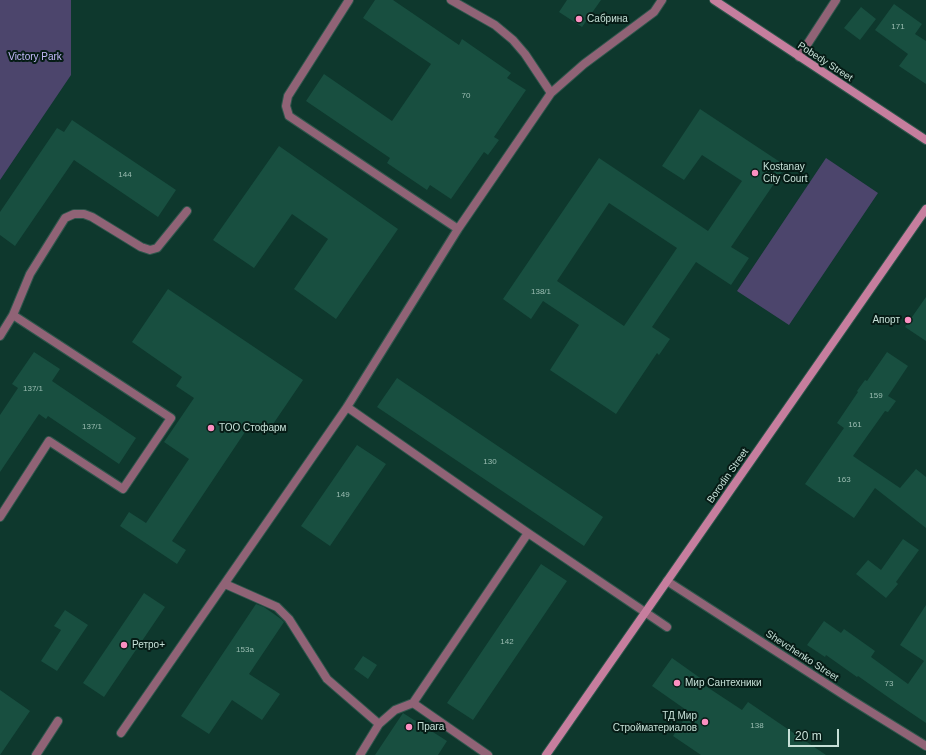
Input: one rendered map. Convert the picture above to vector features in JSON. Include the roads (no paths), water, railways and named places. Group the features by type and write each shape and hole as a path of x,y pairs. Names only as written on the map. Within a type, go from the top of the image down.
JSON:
{"street":[{"path":"349,0 288,96 286,106 289,116 458,229"},
{"path":"451,0 495,25 513,40 525,54 551,93"},
{"path":"121,733 347,407 458,229 551,93 584,64 654,12 662,0"},
{"name":"Pobedy Street","path":"714,0 926,140"},
{"path":"799,57 836,0"},
{"name":"Borodin Street","path":"546,755 926,209"},
{"path":"0,336 13,315 30,274 65,218 74,214 84,214 92,217 141,247 150,250 157,248 188,211"},
{"path":"0,517 49,442 123,489 171,418 13,315"},
{"path":"347,407 528,533 667,627"},
{"path":"360,755 380,724 395,710 413,703 528,533"},
{"name":"Shevchenko Street","path":"667,581 926,746"},
{"path":"225,584 277,608 289,619 327,679 380,724"},
{"path":"413,703 488,755"},
{"path":"36,755 58,721"}],"place":[{"name":"Сабрина","path":"579,19"},
{"name":"Kostanay City Court","path":"755,173"},
{"name":"Апорт","path":"908,320"},
{"name":"ТОО Стофарм","path":"211,428"},
{"name":"Ретро+","path":"124,645"},
{"name":"Мир Сантехники","path":"677,683"},
{"name":"ТД Мир Стройматериалов","path":"705,722"},
{"name":"Прага","path":"409,727"}],"park label":[{"name":"Victory Park","path":"35,57"}]}
